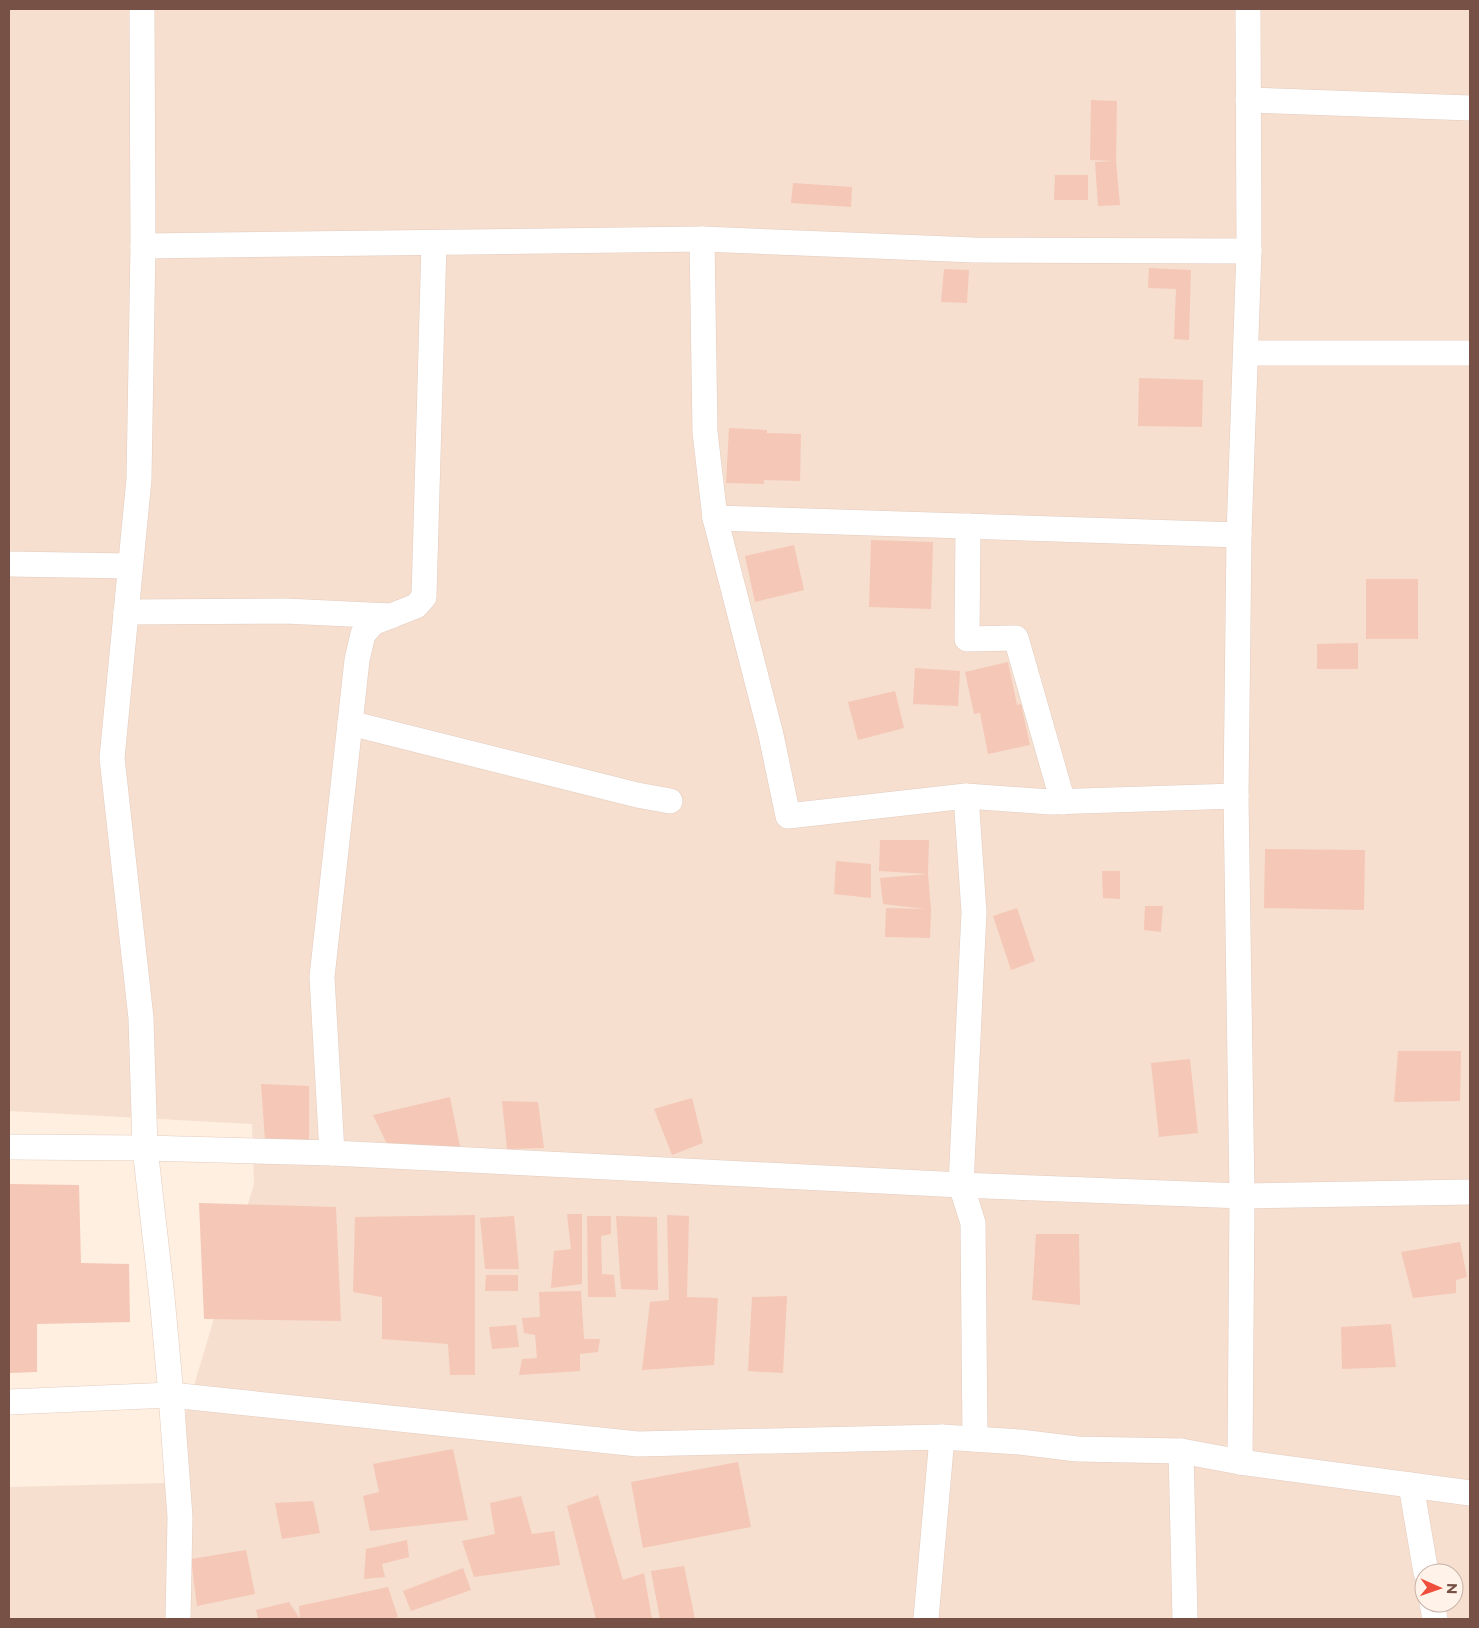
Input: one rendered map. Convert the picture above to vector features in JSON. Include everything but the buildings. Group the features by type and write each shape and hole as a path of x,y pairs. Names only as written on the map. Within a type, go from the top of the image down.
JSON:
{"street":[{"path":"142,9 143,246 139,479 112,758 141,1018 145,1148 171,1395 180,1517 178,1619"},
{"path":"1240,1462 1242,1196 1236,796 1239,535 1249,251 1248,9"},
{"path":"1248,100 1470,108"},
{"path":"143,246 702,239 974,250 1249,251"},
{"path":"702,239 705,432 715,518 771,735 788,816 966,796 1063,802 1236,796"},
{"path":"332,1153 322,977 357,660 363,634 373,623 416,606 424,597 426,589 434,242"},
{"path":"1246,353 1470,353"},
{"path":"715,518 1239,535"},
{"path":"968,526 967,639 1016,638 1063,802"},
{"path":"9,564 130,566"},
{"path":"126,612 285,611 391,616"},
{"path":"350,723 636,795 670,801"},
{"path":"966,796 974,912 961,1185 973,1223 975,1439"},
{"path":"9,1147 145,1148 332,1153 961,1185 1242,1196 1470,1192"},
{"path":"9,1402 171,1395 638,1444 942,1437 1077,1449 1181,1451 1240,1462 1470,1494"},
{"path":"926,1619 942,1437"},
{"path":"1181,1451 1185,1619"},
{"path":"1411,1486 1424,1563"}],"shaded area":[{"path":"9,9 1470,9 1470,1619 9,1619 9,1487 165,1483 254,1184 252,1124 9,1111"}]}
